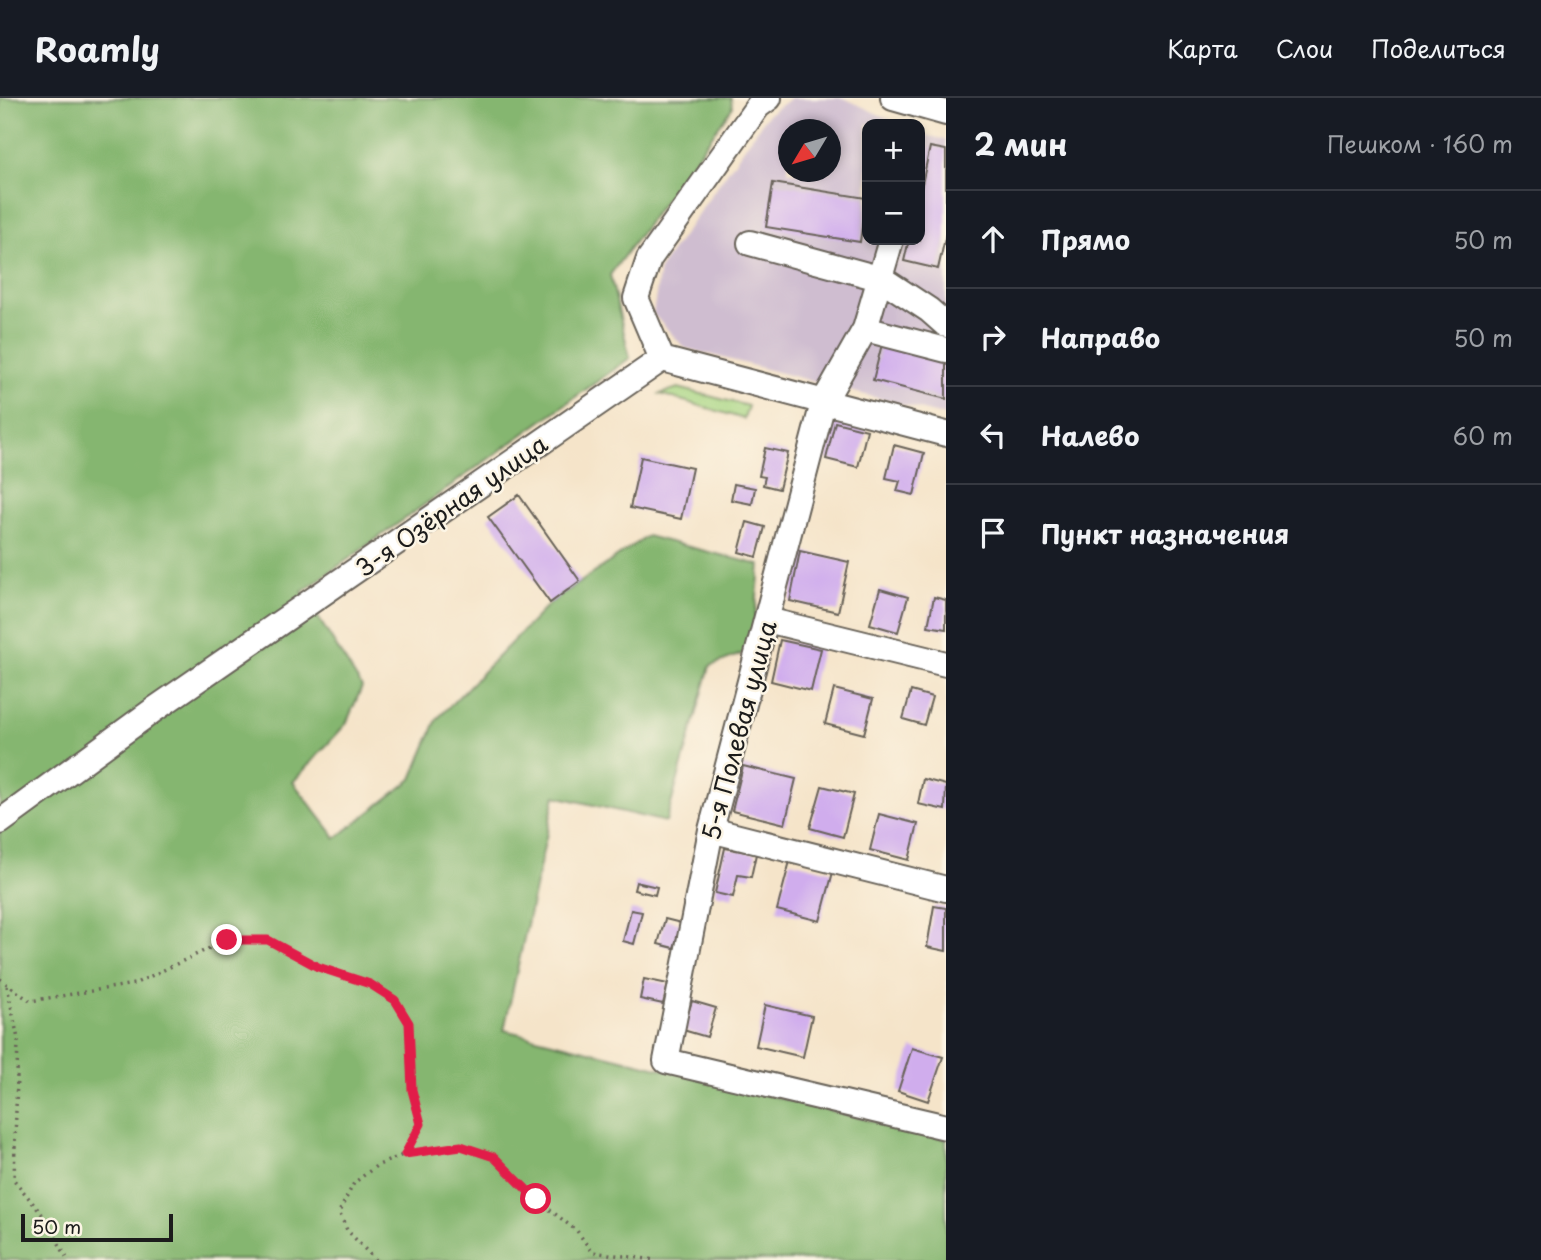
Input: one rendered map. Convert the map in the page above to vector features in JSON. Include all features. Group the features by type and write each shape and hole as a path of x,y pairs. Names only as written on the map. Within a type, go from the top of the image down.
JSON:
{"street":[{"path":"769,98 758,106 649,259 636,298 662,359 946,433"},
{"path":"893,98 946,113"},
{"path":"750,243 881,279 929,310 946,326"},
{"name":"5-я Полевая улица","path":"890,245 865,329 823,403 710,830 666,1061 946,1127"},
{"path":"865,329 946,350"},
{"name":"3-я Озёрная улица","path":"0,822 155,709 662,359"},
{"path":"767,620 946,664"},
{"path":"710,830 946,889"}],"path":[{"path":"0,979 30,1001 134,984 227,940 268,940 318,967 370,984 395,1000 409,1023 412,1090 421,1124 405,1154"},
{"path":"6,985 18,1039 14,1180 45,1218 68,1260"},
{"path":"375,1260 347,1230 339,1212 354,1183 376,1167 405,1154 461,1146 494,1157 536,1199 577,1231 592,1252 654,1260"}],"shaded area":[{"path":"791,98 844,98 888,119 862,119 862,245 925,245 925,135 946,140 946,416 685,348 653,314 660,268 768,114"}],"green space":[{"path":"0,98 731,98 732,108 610,275 630,358 302,592 362,687 346,724 293,782 336,838 412,779 437,719 550,603 647,536 760,565 752,650 710,666 666,822 555,796 504,1030 946,1139 946,1260 0,1260"},
{"path":"678,388 748,406 744,419 660,394"}],"building":[{"path":"930,147 946,150 946,234 938,269 904,261 908,245 925,245 925,170"},
{"path":"773,183 862,197 860,242 766,227"},
{"path":"882,344 946,361 946,399 873,380"},
{"path":"835,422 867,430 858,467 826,459"},
{"path":"894,445 924,453 914,495 897,491 900,481 886,478"},
{"path":"765,448 788,453 779,489 763,485 765,477 759,476"},
{"path":"641,457 692,468 681,519 630,508"},
{"path":"734,484 755,488 752,504 731,500"},
{"path":"519,495 580,581 550,603 488,517"},
{"path":"747,522 765,527 757,557 739,552"},
{"path":"800,551 849,562 838,612 790,601"},
{"path":"880,589 908,597 898,632 870,624"},
{"path":"934,597 946,600 946,629 928,626"},
{"path":"780,640 821,649 811,691 771,681"},
{"path":"834,689 873,699 864,734 825,724"},
{"path":"911,691 932,697 924,725 903,719"},
{"path":"743,766 796,779 785,824 732,811"},
{"path":"923,779 946,785 945,810 918,804"},
{"path":"822,786 854,794 843,837 810,828"},
{"path":"879,814 918,824 909,860 870,850"},
{"path":"725,848 756,854 751,877 738,875 733,897 715,893"},
{"path":"790,861 833,872 820,921 777,910"},
{"path":"636,882 657,887 655,895 634,890"},
{"path":"934,906 946,908 946,951 927,947"},
{"path":"631,910 642,912 634,944 623,941"},
{"path":"665,919 681,923 674,948 658,944"},
{"path":"644,979 668,984 663,1004 640,999"},
{"path":"692,1001 716,1008 707,1037 683,1030"},
{"path":"765,1005 812,1016 803,1057 756,1046"},
{"path":"912,1048 943,1057 928,1101 898,1091"}],"route":[{"path":"227,940 268,940 318,967 370,984 395,1000 409,1023 412,1090 421,1124 405,1154 461,1146 494,1157 536,1199"}]}
